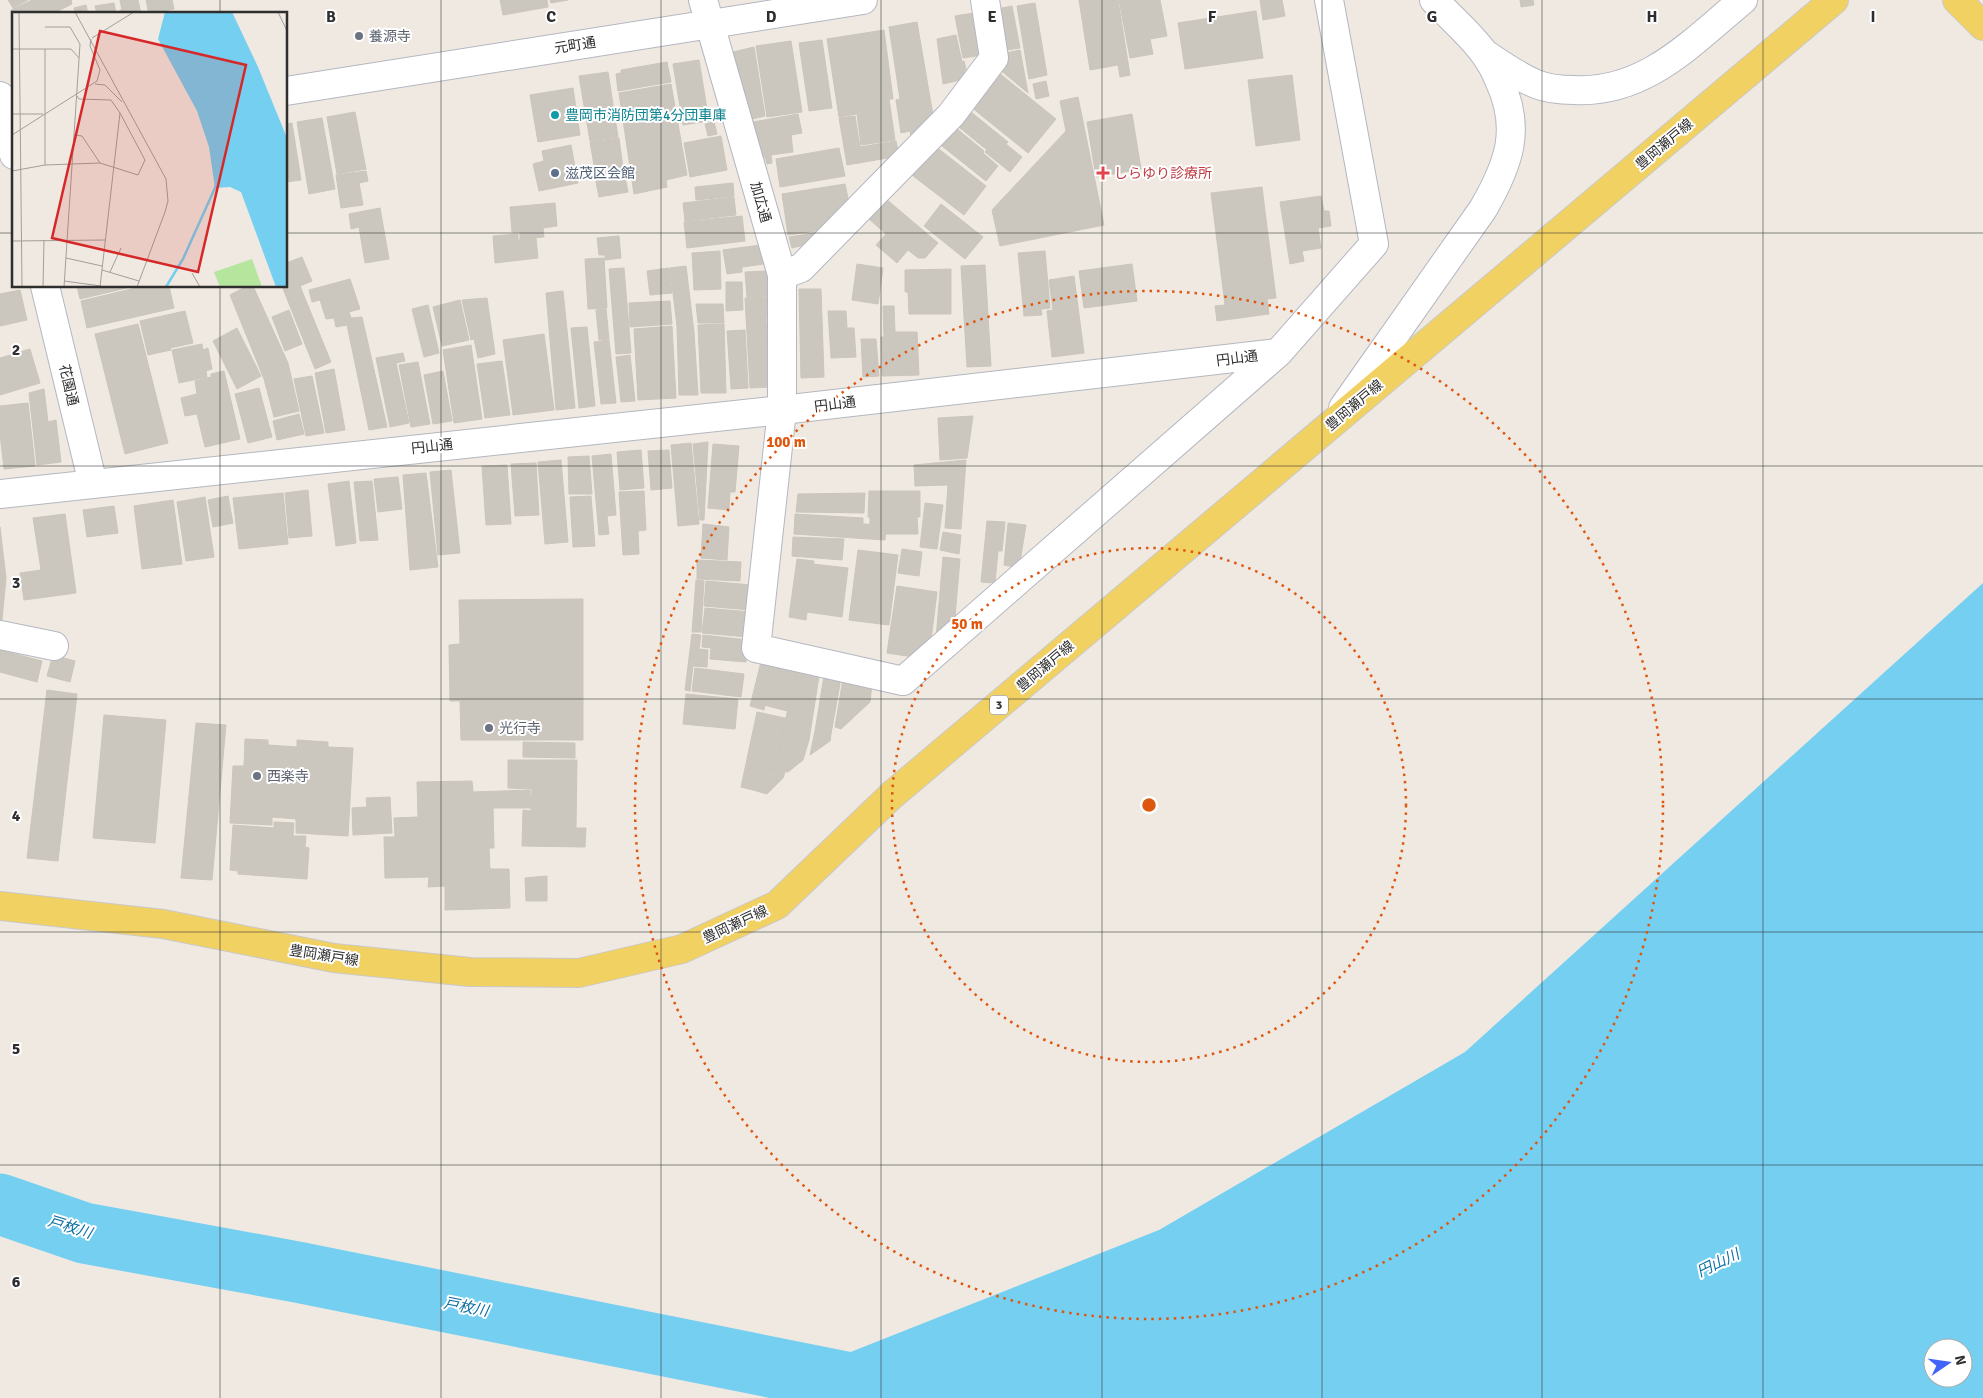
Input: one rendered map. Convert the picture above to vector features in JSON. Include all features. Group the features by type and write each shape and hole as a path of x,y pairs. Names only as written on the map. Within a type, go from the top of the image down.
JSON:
{"main road":[{"name":"豊岡瀬戸線","path":"0,906 163,924 334,958 470,972 579,973 682,949 777,904 892,795 1834,0"},
{"path":"1957,0 1983,26"}],"street":[{"name":"元町通","path":"288,91 706,12 863,0"},
{"path":"782,275 801,268 900,168 951,115 994,58 985,0"},
{"name":"円山通","path":"0,494 782,410 1278,353 1374,244 1329,0"},
{"path":"1434,0 1484,53 1517,75 1538,85 1561,90 1583,91 1627,84 1646,75 1660,67 1743,0"},
{"name":"加広通","path":"706,12 782,275 782,410 756,648 903,681 1278,353"},
{"path":"1332,424 1483,209 1501,177 1511,142 1511,115 1503,88 1484,53"},
{"path":"0,96 9,140"},
{"name":"花園通","path":"45,288 93,484"},
{"path":"0,635 54,646"}],"water":[{"name":"円山川","path":"1983,583 1983,1398 807,1398 800,1372 1159,1230 1465,1052"}],"building":[{"path":"8,0 28,0 13,8"},
{"path":"32,0 72,0 72,4 56,12 12,13 11,10"},
{"path":"120,0 138,0 141,12 120,12 122,10"},
{"path":"146,0 172,0 174,9 149,12"},
{"path":"500,0 547,0 548,7 503,15"},
{"path":"550,0 568,0 551,3"},
{"path":"1079,0 1118,0 1130,75 1120,77 1118,65 1090,70"},
{"path":"1119,0 1160,0 1167,36 1150,39 1153,54 1130,58"},
{"path":"1260,0 1282,0 1285,16 1263,20"},
{"path":"1520,0 1533,0 1534,5 1521,7"},
{"path":"114,3 116,12 96,12 95,6"},
{"path":"1035,3 1047,75 1029,79 1017,6"},
{"path":"86,5 88,12 75,12 74,8"},
{"path":"1012,6 1020,48 1000,51 992,10"},
{"path":"1256,11 1263,58 1185,69 1178,23"},
{"path":"974,13 982,55 963,58 955,16"},
{"path":"917,22 934,121 918,134 911,136 910,131 901,133 896,100 900,99 889,27"},
{"path":"884,30 893,99 889,99 895,140 861,145 857,114 839,117 827,39"},
{"path":"956,35 962,62 964,61 966,70 964,70 965,79 943,84 937,39"},
{"path":"822,40 832,108 809,111 799,43"},
{"path":"791,41 802,112 767,117 756,46"},
{"path":"754,47 765,116 752,119 733,52"},
{"path":"1020,50 1028,93 998,68 1001,54"},
{"path":"699,60 709,121 683,125 673,64"},
{"path":"667,62 671,82 618,91 616,74 621,73 621,70"},
{"path":"608,72 618,137 590,141 579,76"},
{"path":"999,73 1056,119 1028,153 971,107"},
{"path":"1292,75 1300,140 1256,146 1248,80"},
{"path":"1046,81 1049,96 1036,99 1033,84"},
{"path":"671,84 687,175 666,180 667,187 634,194 619,93"},
{"name":"豊岡市消防団第4分団車庫","path":"573,88 580,135 538,142 530,95"},
{"path":"1078,97 1104,225 1000,246 992,210 1066,131 1060,101"},
{"path":"966,108 1008,142 1006,144 1022,157 1010,172 954,123"},
{"path":"355,112 366,169 337,174 327,117"},
{"path":"798,114 802,133 791,135 793,152 771,155 772,163 767,164 765,157 763,157 753,122"},
{"path":"1132,114 1141,169 1096,177 1087,122"},
{"path":"855,116 860,147 896,141 899,156 847,165 839,118"},
{"path":"322,118 335,189 309,194 297,122"},
{"path":"714,122 717,134 708,136 705,124"},
{"path":"292,123 301,180 288,182 288,124"},
{"path":"951,124 984,151 983,153 998,166 986,181 937,142"},
{"path":"721,136 727,170 690,177 684,143"},
{"path":"619,138 622,161 594,165 590,142"},
{"name":"滋茂区会館","path":"571,145 578,183 539,191 533,164 544,161 542,151"},
{"path":"935,146 986,186 964,215 912,175"},
{"path":"839,148 845,176 780,187 776,159"},
{"path":"622,161 628,192 599,197 593,166"},
{"path":"366,171 368,181 359,183 363,205 341,208 336,175"},
{"path":"733,183 734,196 696,200 695,187"},
{"path":"845,184 850,208 829,229 788,235 782,194"},
{"path":"1262,187 1276,298 1267,299 1269,314 1217,321 1215,306 1225,305 1211,193"},
{"path":"1321,196 1324,211 1329,211 1331,226 1318,228 1321,248 1302,251 1304,261 1290,264 1280,202"},
{"path":"734,197 736,215 685,221 683,203"},
{"path":"886,199 938,243 925,258 918,258 908,250 897,263 876,245 886,234 869,219"},
{"path":"555,203 557,226 543,228 544,237 520,239 520,232 512,232 510,207"},
{"path":"941,204 983,237 965,259 924,226"},
{"path":"380,208 389,259 365,263 359,227 351,229 349,214"},
{"path":"742,216 745,241 687,248 684,222"},
{"path":"815,233 817,242 792,248 789,237"},
{"path":"518,234 518,240 536,238 538,258 495,263 493,236"},
{"path":"619,236 621,258 605,260 605,255 599,255 597,238"},
{"path":"761,245 764,264 742,267 742,272 727,274 723,250"},
{"path":"720,251 721,289 694,290 692,253"},
{"path":"1045,251 1050,308 1041,309 1042,315 1024,316 1018,253"},
{"path":"302,257 312,281 300,286 331,362 315,369 283,288 288,288 288,262"},
{"path":"604,258 607,308 588,309 585,259"},
{"path":"857,264 883,268 878,304 852,300"},
{"path":"1132,264 1137,301 1084,308 1079,271"},
{"path":"985,265 991,366 967,367 961,266"},
{"path":"686,266 694,332 698,395 679,395 677,326 670,268"},
{"path":"624,268 631,353 616,354 609,269"},
{"path":"669,268 672,293 650,295 647,271"},
{"path":"951,269 951,314 909,314 908,292 905,292 905,270"},
{"path":"768,271 769,296 747,297 745,272"},
{"path":"1074,276 1084,353 1052,357 1047,311 1053,310 1049,280"},
{"path":"350,279 360,309 349,312 351,318 362,317 387,427 369,430 347,325 336,327 334,318 326,319 320,300 312,302 309,290"},
{"path":"726,282 742,282 743,310 726,311"},
{"path":"77,288 127,288 80,299"},
{"path":"136,288 169,288 174,308 87,328 81,301"},
{"path":"243,288 254,288 288,363 299,411 274,417 264,379 230,295"},
{"path":"799,289 821,289 824,377 801,378"},
{"path":"20,290 27,320 0,326 0,294"},
{"path":"563,291 575,408 556,410 546,293"},
{"path":"768,297 770,318 766,318 770,387 750,388 745,298"},
{"path":"487,298 495,354 478,358 474,339 471,340 462,300"},
{"path":"460,300 469,340 442,346 433,307"},
{"path":"670,301 672,324 630,327 629,303"},
{"path":"696,304 723,304 724,323 698,323"},
{"path":"428,305 439,353 424,357 412,309"},
{"path":"883,306 894,306 895,332 917,332 919,375 882,376 881,337 884,337"},
{"path":"606,309 609,339 599,340 596,310"},
{"path":"289,310 302,344 285,351 272,317"},
{"path":"185,311 193,343 148,355 140,321"},
{"path":"828,311 846,311 847,328 854,328 856,357 831,358"},
{"path":"138,324 168,443 125,454 95,334"},
{"path":"724,324 726,393 701,393 698,325"},
{"path":"672,326 676,398 638,400 634,329"},
{"path":"587,327 595,406 579,408 571,328"},
{"path":"237,328 261,376 237,389 213,341"},
{"path":"745,330 748,388 731,389 727,331"},
{"path":"544,334 554,410 513,415 503,340"},
{"path":"861,339 876,339 879,376 863,377"},
{"path":"609,340 616,403 601,404 594,342"},
{"path":"202,344 203,350 208,348 212,369 206,371 207,377 179,383 172,350"},
{"path":"471,345 482,419 454,423 443,350"},
{"path":"30,349 40,383 0,395 0,358"},
{"path":"403,353 405,361 396,363 409,423 390,427 376,358"},
{"path":"630,355 635,401 621,402 616,357"},
{"path":"502,361 510,415 485,418 477,364"},
{"path":"418,362 430,424 411,427 399,365"},
{"path":"334,369 345,430 326,433 315,373"},
{"path":"224,371 240,439 205,447 197,414 185,416 181,398 197,394 195,381"},
{"path":"443,371 452,421 433,424 424,375"},
{"path":"312,376 324,433 306,436 294,379"},
{"path":"259,388 272,437 248,443 235,394"},
{"path":"44,389 48,422 56,420 61,462 37,465 29,393"},
{"path":"28,403 35,466 4,469 0,434 0,406"},
{"path":"299,414 304,434 277,440 273,421"},
{"path":"973,416 967,458 940,460 938,418"},
{"path":"708,442 704,520 700,520 693,444"},
{"path":"691,443 699,524 678,526 671,445"},
{"path":"713,444 739,446 735,492 730,492 729,510 708,508"},
{"path":"641,450 644,488 620,490 617,452"},
{"path":"669,450 672,488 651,490 648,451"},
{"path":"611,454 616,515 607,516 609,534 599,535 592,456"},
{"path":"589,456 592,494 569,494 568,457"},
{"path":"561,460 568,542 545,544 538,462"},
{"path":"966,460 961,529 945,528 948,485 915,486 914,465"},
{"path":"536,463 539,515 515,516 511,464"},
{"path":"507,465 511,524 486,525 482,466"},
{"path":"451,470 460,553 438,555 430,472"},
{"path":"426,473 438,567 410,570 403,475"},
{"path":"398,477 402,509 378,512 374,479"},
{"path":"349,481 356,543 336,546 328,484"},
{"path":"372,481 378,540 360,541 354,482"},
{"path":"308,490 312,536 289,538 285,493"},
{"path":"644,491 646,530 638,531 639,554 623,555 619,492"},
{"path":"869,491 899,491 899,517 868,517"},
{"path":"899,491 920,491 920,517 899,517"},
{"path":"283,493 288,544 239,549 233,498"},
{"path":"865,493 864,513 796,512 798,494"},
{"path":"228,496 233,523 213,527 208,500"},
{"path":"591,496 595,546 573,547 570,497"},
{"path":"205,497 214,557 186,561 177,502"},
{"path":"173,500 182,564 142,569 134,506"},
{"path":"925,503 943,505 937,549 920,547"},
{"path":"114,506 118,533 87,537 83,510"},
{"path":"65,514 76,593 24,600 20,573 41,570 33,518"},
{"path":"795,514 863,518 863,524 886,525 885,540 794,534"},
{"path":"870,517 917,517 918,534 886,534 886,525 870,524"},
{"path":"987,521 1005,522 1002,551 998,551 995,583 981,582"},
{"path":"1008,523 1026,525 1019,568 1004,565"},
{"path":"703,524 729,527 727,560 701,558"},
{"path":"0,527 6,578 2,620 0,620"},
{"path":"943,532 961,535 959,554 940,550"},
{"path":"793,537 844,539 842,560 792,556"},
{"path":"902,549 922,552 919,576 898,573"},
{"path":"858,550 898,555 889,625 849,620"},
{"path":"943,557 960,559 954,628 936,638"},
{"path":"797,559 814,561 806,620 789,617"},
{"path":"697,560 741,562 740,581 697,579"},
{"path":"813,564 848,568 842,617 807,612"},
{"path":"696,580 704,581 701,632 692,632"},
{"path":"706,581 752,585 750,610 704,606"},
{"path":"897,586 937,592 930,648 921,658 887,653"},
{"path":"583,599 583,740 461,740 460,701 450,701 449,645 460,644 459,600"},
{"path":"705,608 750,612 748,637 702,633"},
{"path":"692,634 701,635 699,649 708,650 707,667 693,666 690,691 685,690"},
{"path":"703,635 748,640 746,662 710,659 711,648 702,647"},
{"path":"0,650 42,661 37,682 0,672"},
{"path":"53,655 75,661 70,682 47,676"},
{"path":"761,662 775,665 764,710 750,706"},
{"path":"775,665 797,671 787,711 764,705"},
{"path":"695,668 744,674 741,697 692,691"},
{"path":"797,671 819,676 809,740 782,734"},
{"path":"824,676 841,678 831,734 815,731"},
{"path":"843,679 872,684 870,702 841,729 835,727"},
{"path":"47,690 77,694 58,861 27,858"},
{"path":"686,694 738,699 735,729 683,724"},
{"path":"757,712 785,718 775,770 758,765 753,790 741,787"},
{"path":"104,715 166,720 155,843 93,838"},
{"path":"196,723 226,725 212,880 181,878"},
{"path":"815,731 831,734 830,741 810,755"},
{"path":"782,734 809,740 803,760 788,772 775,770"},
{"path":"245,739 268,740 268,745 297,747 297,740 328,742 328,747 353,748 348,836 296,833 296,819 272,817 272,825 230,823 233,766 244,766"},
{"path":"523,742 575,743 575,758 523,757"},
{"path":"508,760 577,760 576,828 586,828 585,847 522,846 523,810 531,811 532,789 508,788"},
{"path":"758,765 785,772 783,778 767,794 753,790"},
{"path":"472,781 473,792 530,790 531,808 493,808 494,848 489,848 490,869 509,869 510,908 445,910 445,886 428,887 429,877 385,878 384,837 395,837 394,818 418,817 417,782"},
{"path":"390,797 392,833 353,835 352,808 367,807 366,798"},
{"path":"274,822 294,823 293,836 306,836 305,847 309,848 307,879 238,874 238,871 230,870 233,825 274,828"},
{"path":"547,876 547,901 526,901 525,878"}],"waterway":[{"name":"戸枚川","path":"0,1204 84,1233 297,1272 860,1385 936,1398"}],"place":[{"name":"養源寺","path":"359,36"},
{"name":"豊岡市消防団第4分団車庫","path":"555,115"},
{"name":"滋茂区会館","path":"555,173"},
{"name":"しらゆり診療所","path":"1103,173"},
{"name":"光行寺","path":"489,728"},
{"name":"西楽寺","path":"257,776"}]}
